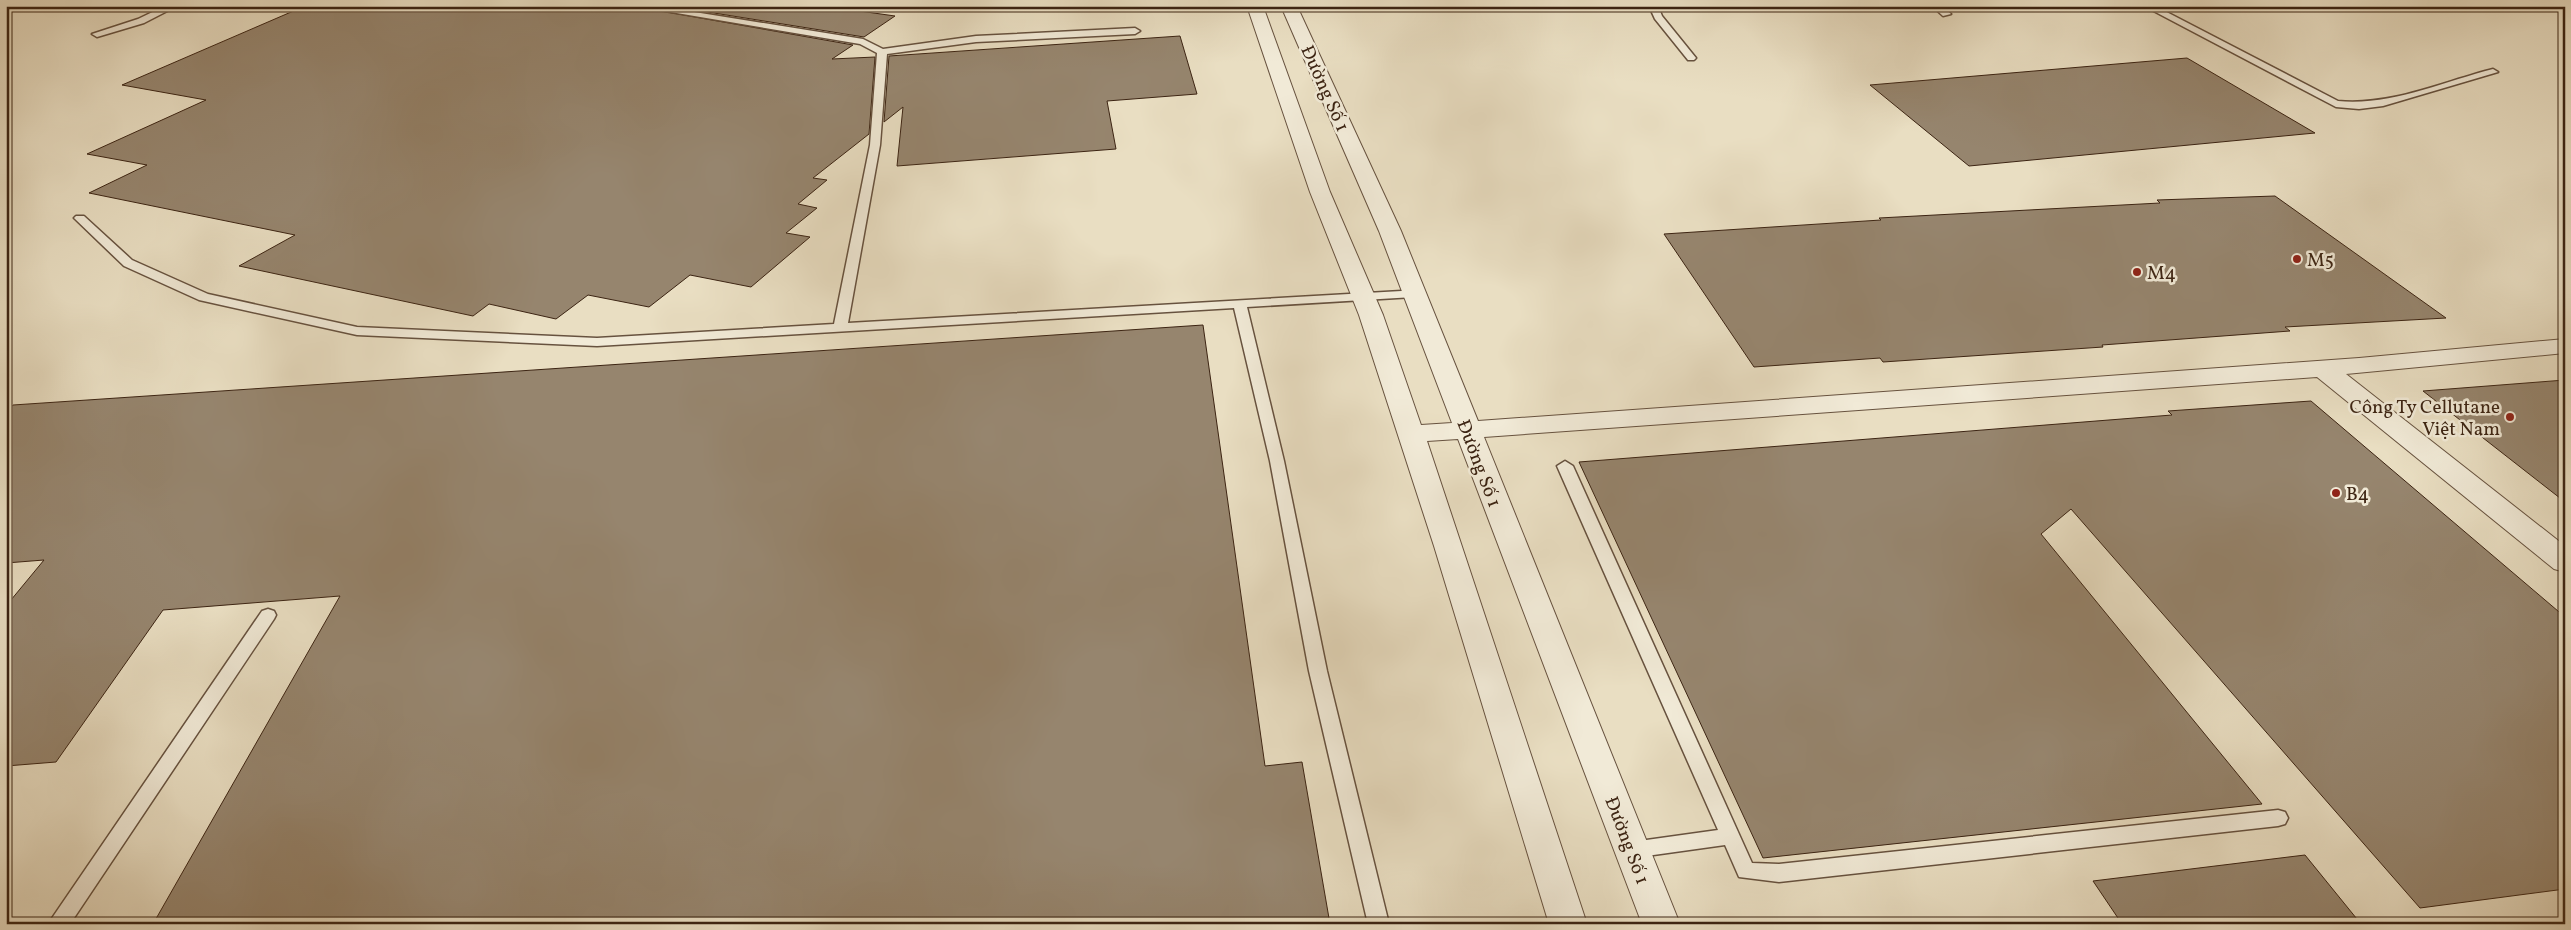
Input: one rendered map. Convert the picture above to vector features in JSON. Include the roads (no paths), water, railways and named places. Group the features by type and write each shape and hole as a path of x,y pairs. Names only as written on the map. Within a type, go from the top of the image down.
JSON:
{"street":[{"name":"Đường Số 1","path":"1255,6 1320,192 1370,316 1411,434 1449,546 1568,924"},
{"name":"Đường Số 1","path":"1296,7 1390,231 1466,430 1661,924"},
{"path":"1411,434 2323,368 2565,346"},
{"path":"2323,368 2565,562"}],"lane":[{"path":"97,34 141,21 173,6"},
{"path":"639,6 863,42 882,52 919,44 952,41 1135,31"},
{"path":"1653,6 1658,17 1691,58"},
{"path":"1936,6 1946,14"},
{"path":"2148,6 2260,62 2336,104 2358,106 2383,103 2493,72"},
{"path":"840,329 875,145 882,52"},
{"path":"80,218 128,263 204,297 357,331 597,342 840,329 1414,293"},
{"path":"1240,304 1261,385 1299,564 1318,671 1379,924"},
{"path":"1565,466 1746,871 1779,873 2278,818"},
{"path":"58,924 268,615"},
{"path":"1632,850 1732,836"}],"place":[{"name":"M5","path":"2297,259"},
{"name":"M4","path":"2137,272"},
{"name":"Công Ty Cellutane Việt Nam","path":"2510,417"},
{"name":"B4","path":"2336,493"}]}
